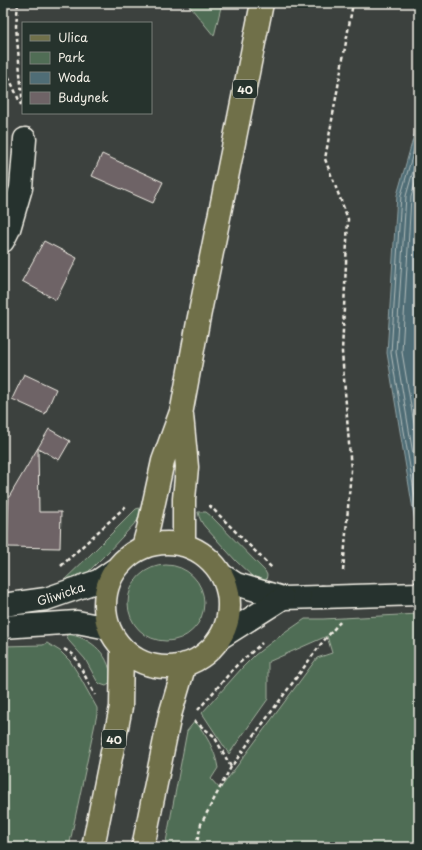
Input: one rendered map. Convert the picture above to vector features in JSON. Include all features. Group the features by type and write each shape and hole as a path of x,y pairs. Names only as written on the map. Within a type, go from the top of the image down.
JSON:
{"main road":[{"name":"40","path":"142,547 149,525 162,461 182,410 198,322 262,3"},
{"path":"3,241 9,229 21,188 25,139"},
{"name":"40","path":"182,410 187,467 184,499 184,544"},
{"path":"220,638 227,621 229,604 226,586 222,575 216,566 202,552 176,542 165,541 153,543 142,547 127,557 114,570 105,595 104,609 108,628 114,640 122,650 136,660 152,665 168,667 185,664 199,658 220,638 283,598"},
{"name":"Gliwicka","path":"3,605 46,599 98,580 114,570"},
{"path":"222,575 236,584 283,598 419,594"},
{"name":"Gliwicka","path":"3,627 77,622 108,628"},
{"name":"40","path":"95,837 120,707 122,650"},
{"path":"144,841 170,715 185,664"}],"path":[{"path":"18,3 16,26 22,97"},
{"path":"343,571 351,470 342,352 348,219 325,160 353,3"},
{"path":"3,64 22,107"},
{"path":"196,847 201,824 231,767 321,644 340,622"},
{"path":"196,713 236,666 266,640"},
{"path":"62,648 74,655 96,695"},
{"path":"191,719 214,736 231,767"}],"green space":[{"path":"187,3 222,3 214,36"},
{"path":"143,507 141,516 137,521 81,579 59,585 136,509"},
{"path":"198,512 206,512 211,516 265,571 267,575 266,581 253,577 236,561 202,523"},
{"path":"159,565 173,565 187,571 198,582 204,596 204,610 201,618 193,630 187,635 173,641 159,641 145,635 134,624 128,610 128,596 134,582 145,571"},
{"path":"419,614 419,847 165,847 187,731 195,721 206,737 215,755 218,768 211,779 220,789 317,658 332,653 327,636 268,662 268,699 229,754 202,713 255,655 305,619"},
{"path":"66,634 84,639 99,650 108,664 111,683 106,686 97,681 85,659 69,641"},
{"path":"47,643 60,651 70,661 97,708 69,847 3,847 3,646 43,645"}],"water":[{"path":"419,118 419,546 387,353 397,195"}],"building":[{"path":"102,154 163,182 153,203 92,176"},
{"path":"44,241 77,258 56,300 22,281"},
{"path":"24,374 56,389 45,414 12,399"},
{"path":"49,429 70,441 59,460 38,448 39,512 61,512 60,548 7,547 9,497"}]}
